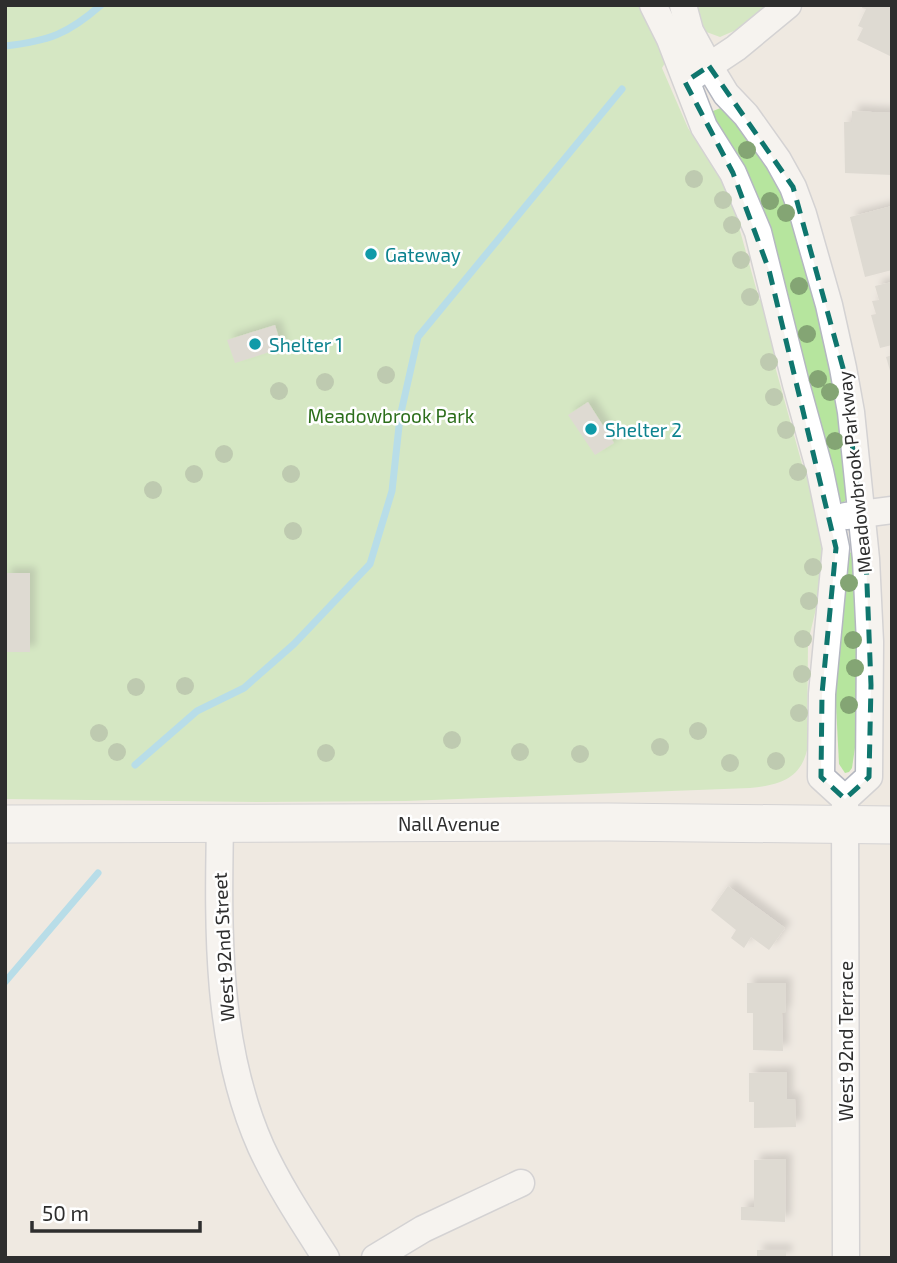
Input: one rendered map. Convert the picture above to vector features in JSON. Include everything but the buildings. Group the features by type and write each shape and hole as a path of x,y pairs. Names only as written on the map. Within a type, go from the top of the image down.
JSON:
{"main road":[{"name":"Nall Avenue","path":"5,824 845,812 892,825"}],"street":[{"name":"Meadowbrook Parkway","path":"653,5 670,39 704,127 733,173 758,232 820,471 836,548 822,694 821,777 845,812 869,777 870,642 861,513 844,368 803,214 778,160 746,115 726,94 709,66 690,31 683,5"},
{"path":"685,82 736,48 788,5"},
{"path":"830,518 892,510"},
{"name":"West 92nd Terrace","path":"845,812 846,1258"},
{"name":"West 92nd Street","path":"220,823 222,984 228,1032 242,1094 261,1147 326,1258"},
{"path":"375,1258 423,1229 521,1183"}],"highlighted area":[{"path":"709,66 793,187 843,368 866,559 871,685 869,777 845,799 821,777 822,694 836,548 769,270 733,173 685,82"}],"green space":[{"name":"Meadowbrook Park","path":"5,5 645,5 668,58 662,68 688,128 722,181 734,209 759,299 766,304 779,360 775,366 805,475 815,480 825,543 821,588 808,642 807,750 799,768 778,783 750,788 406,801 5,799"},
{"path":"689,5 770,5 743,27 720,37 701,30"},
{"path":"723,107 787,194 835,365 849,497 842,504 837,502 712,118 713,111"},
{"path":"847,552 853,553 858,564 856,741 852,768 845,773 839,764 835,686"}],"waterway":[{"path":"5,46 34,42 57,34 78,23 101,5"},
{"path":"135,765 197,711 244,688 294,644 370,564 392,491 400,417 418,337 622,89"},
{"path":"5,982 98,873"}],"place":[{"name":"Gateway","path":"371,254"},
{"name":"Shelter 1","path":"255,344"},
{"name":"Shelter 2","path":"591,429"}]}
